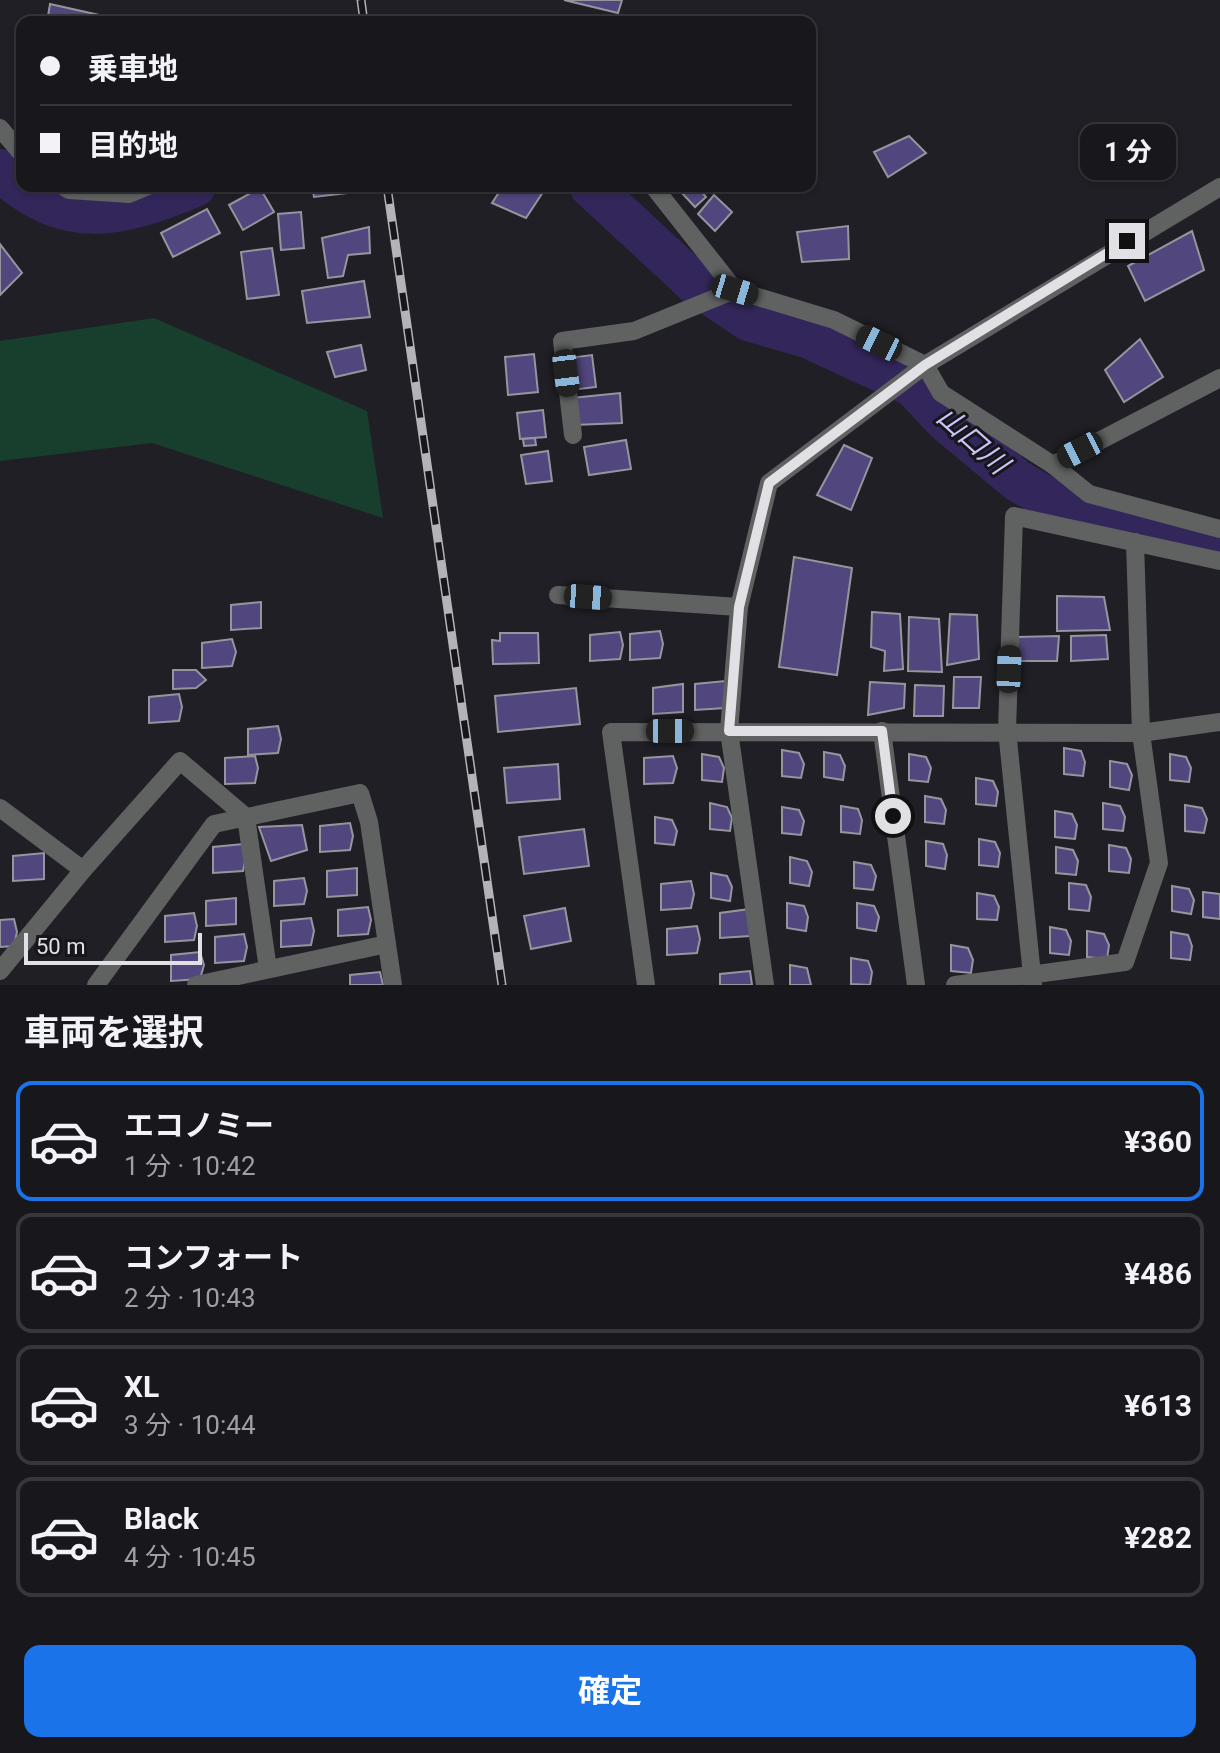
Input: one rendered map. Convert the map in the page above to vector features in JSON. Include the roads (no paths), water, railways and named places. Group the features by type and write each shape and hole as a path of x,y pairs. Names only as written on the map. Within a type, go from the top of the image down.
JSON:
{"street":[{"path":"0,128 16,147"},
{"path":"765,985 729,731 739,607 769,483 925,365 1220,187"},
{"path":"99,192 134,192"},
{"path":"658,192 734,290 834,320 925,365 941,393 1053,465 1089,494 1220,529"},
{"path":"573,435 562,341 634,331 734,290"},
{"path":"1053,465 1220,378"},
{"path":"1033,979 1007,730 1014,516 1220,561"},
{"path":"955,985 1033,979 1125,962 1159,863 1141,733 1135,542"},
{"path":"558,595 739,607"},
{"path":"646,985 611,732 1007,730 1141,733 1220,722"},
{"path":"882,731 916,985"},
{"path":"0,971 83,870 180,761 246,817 268,969"},
{"path":"119,985 102,977 214,824 360,793 369,822 393,985"},
{"path":"0,808 83,870"},
{"path":"196,985 387,944"}],"waterway":[{"name":"山口川","path":"0,170 16,183"},
{"name":"山口川","path":"28,192 47,203 93,213 142,205 180,192"},
{"name":"山口川","path":"596,192 698,286 748,320 807,337 913,386 946,421 1018,481 1061,506 1220,544"}],"railway":[{"path":"361,0 363,16"},
{"path":"388,192 502,985"}]}
